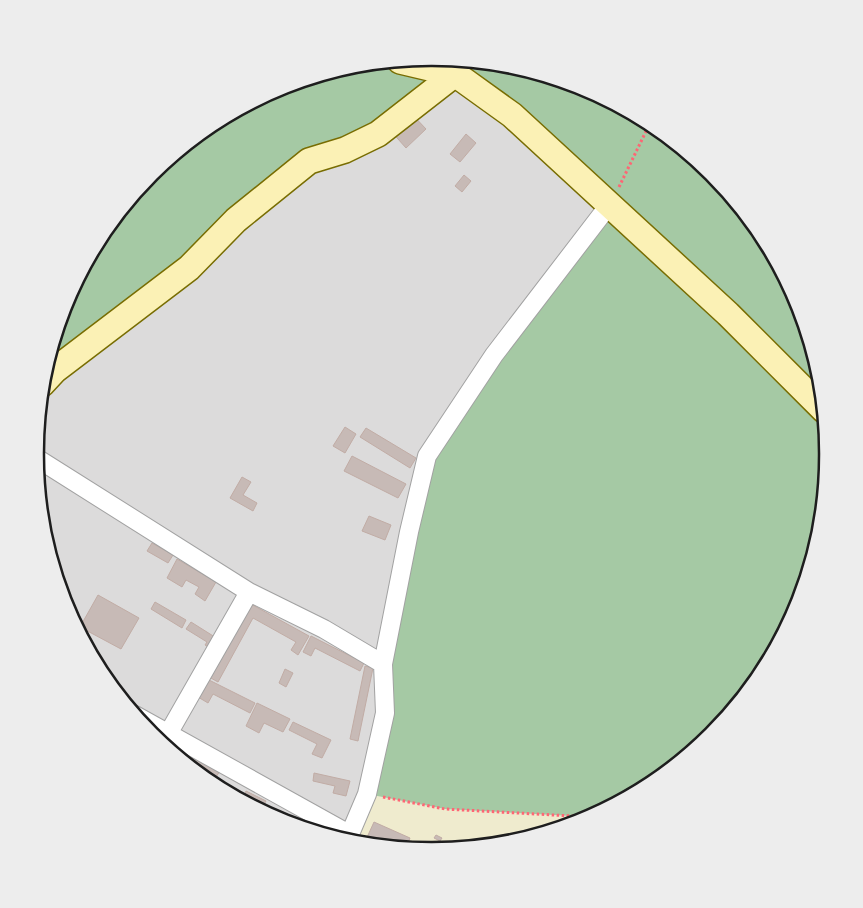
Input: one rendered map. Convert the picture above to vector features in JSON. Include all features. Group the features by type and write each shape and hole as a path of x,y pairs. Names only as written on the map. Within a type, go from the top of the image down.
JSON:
{"street":[{"path":"459,67 728,314 816,402"},
{"path":"52,373 189,268 236,220 309,161 345,150 378,134 459,67"},
{"path":"350,833 367,794 385,713 383,664 409,532 427,456 494,355 610,205"},
{"path":"44,463 249,592 324,629 383,664"},
{"path":"168,734 249,592"},
{"path":"156,727 336,830"}],"path":[{"path":"610,205 646,131"},
{"path":"367,794 446,809 572,815"}],"shaded area":[{"path":"455,74 609,205 385,713 349,833 307,821 260,802 195,762 157,728 124,690 96,648 73,602 64,579 51,530 47,505 44,454 47,403 52,376 236,220"},
{"path":"367,794 445,809 570,816 532,829 457,841 406,841 356,834"}],"green space":[{"path":"406,67 457,67 532,79 603,106 668,146 706,180 739,218 767,260 790,306 799,329 812,378 816,403 819,454 816,505 812,530 799,579 790,602 767,648 754,669 723,710 706,728 668,762 647,776 603,802 570,816 445,809 367,794 383,664 427,456 609,205 455,74 345,150 53,368 64,329 73,306 96,260 109,239 140,198 176,162 195,146 238,118 283,96 331,79"}],"building":[{"path":"410,112 426,129 406,148 390,130"},
{"path":"466,134 476,143 460,162 450,154"},
{"path":"464,175 471,181 462,192 455,186"},
{"path":"345,427 356,434 345,453 333,446"},
{"path":"366,428 416,458 410,468 360,437"},
{"path":"352,456 406,484 398,498 344,471"},
{"path":"242,477 251,482 243,495 257,503 253,511 230,498"},
{"path":"369,516 391,525 385,540 362,531"},
{"path":"152,543 173,555 168,563 147,551"},
{"path":"177,559 216,582 205,601 195,594 199,587 186,580 182,587 167,578"},
{"path":"98,595 139,618 121,649 87,631 83,622"},
{"path":"155,602 186,620 182,628 151,609"},
{"path":"249,603 309,636 298,655 291,650 296,642 253,618 218,682 209,677"},
{"path":"191,622 218,639 211,649 205,645 207,642 186,629"},
{"path":"311,636 364,663 360,671 315,648 311,656 303,652"},
{"path":"365,666 373,668 358,741 350,739"},
{"path":"285,669 293,673 286,687 279,683"},
{"path":"207,679 255,703 250,713 213,694 208,703 198,697"},
{"path":"257,703 290,719 283,732 264,723 259,733 246,726"},
{"path":"293,722 331,740 322,758 312,754 317,744 289,730"},
{"path":"172,743 220,771 216,776 195,762"},
{"path":"314,773 350,781 346,796 333,793 335,786 313,781"},
{"path":"246,791 266,801 264,804 245,794"},
{"path":"374,822 410,838 409,841 406,841 368,836"},
{"path":"436,835 442,838 440,841 434,838"}]}
